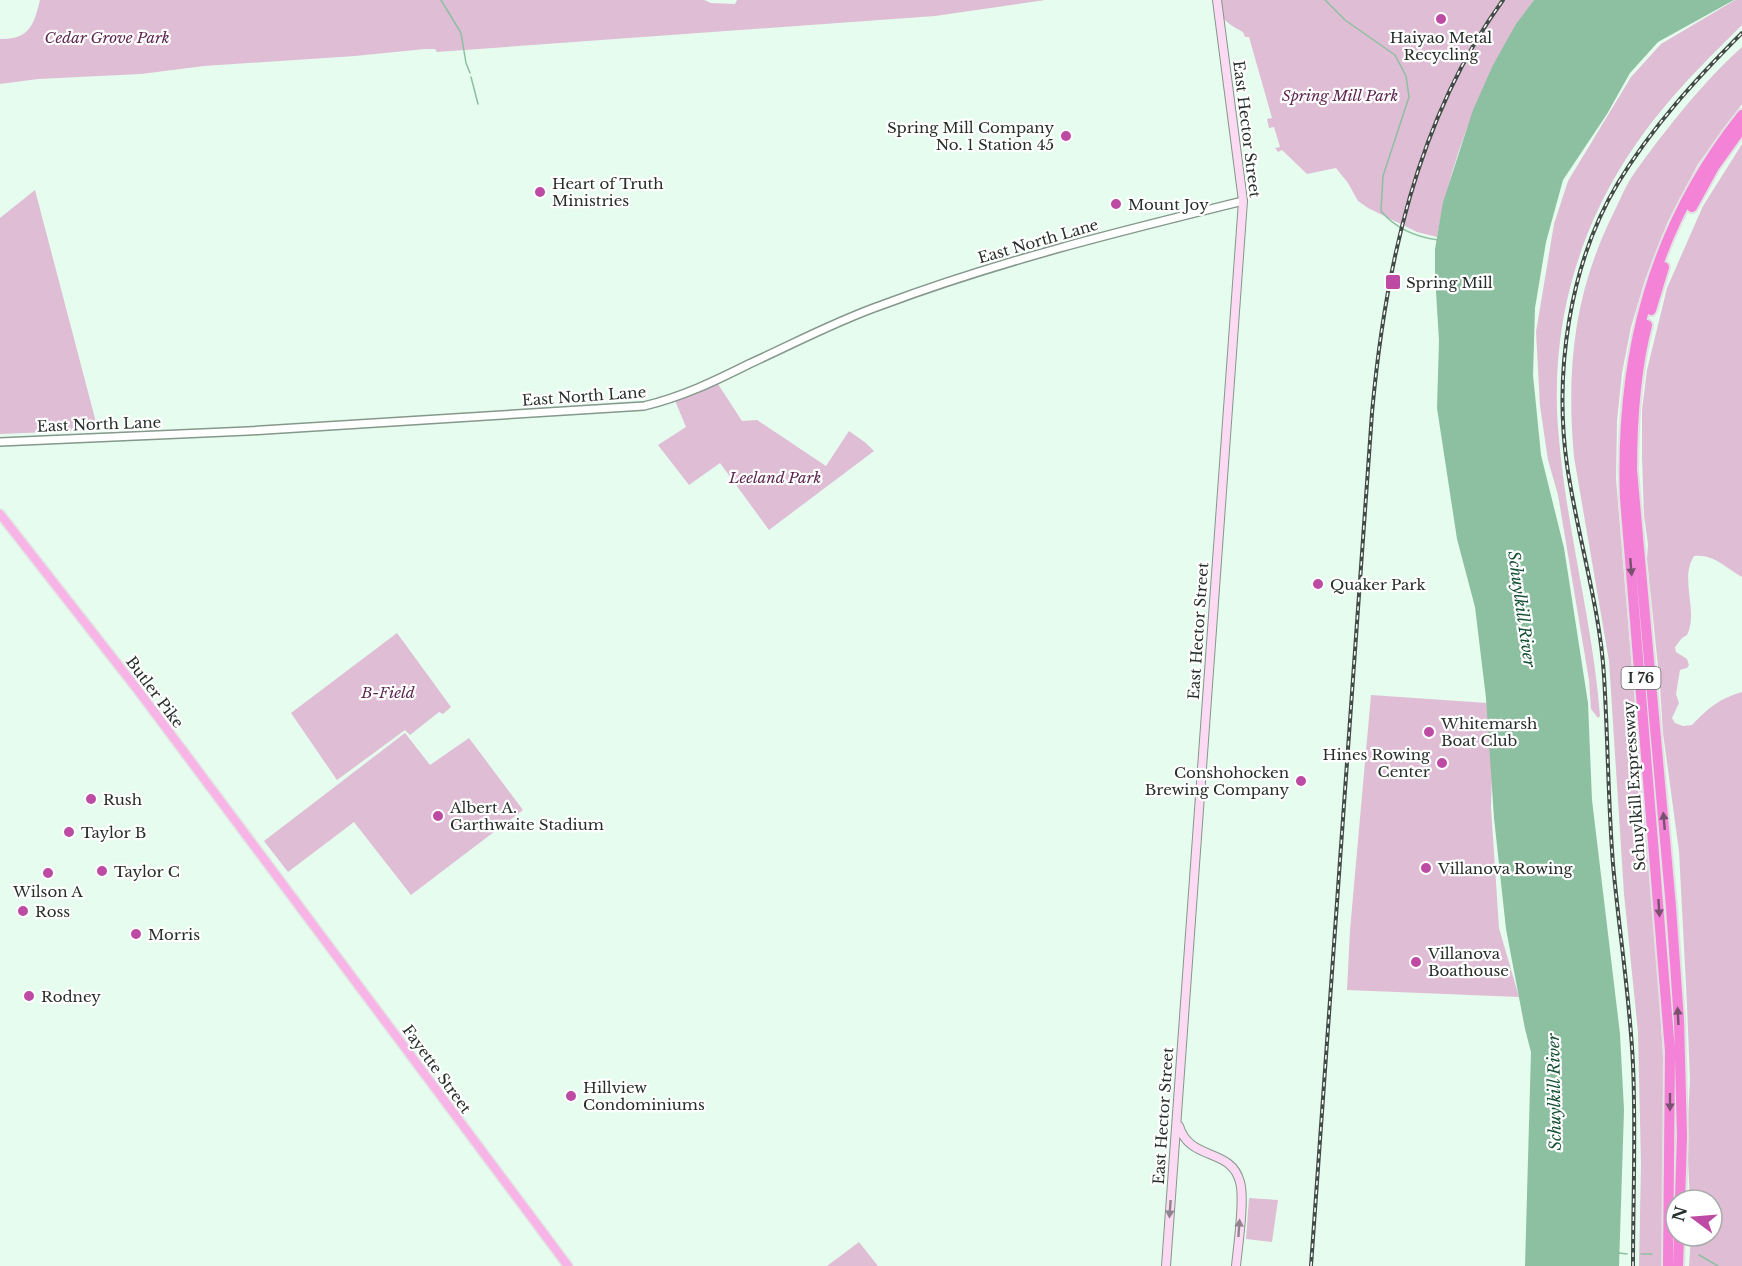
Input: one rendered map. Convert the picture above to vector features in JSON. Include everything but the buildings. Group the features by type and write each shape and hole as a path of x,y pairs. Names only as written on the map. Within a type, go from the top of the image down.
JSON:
{"highway":[{"name":"Schuylkill Expressway","path":"1668,1266 1670,1051 1625,498 1625,424 1633,353 1652,281 1690,195 1714,153 1742,115"},
{"name":"Schuylkill Expressway","path":"1680,1188 1682,1136 1679,1021 1646,601 1634,500 1632,429 1636,383 1644,336 1668,255 1704,184 1742,128"},
{"path":"1678,1266 1679,1248"}],"main road":[{"name":"East Hector Street","path":"1166,1266 1243,201 1217,0"},
{"name":"Butler Pike","path":"0,514 137,689 286,888"},
{"name":"Fayette Street","path":"286,888 568,1266"},
{"path":"1178,1106 1181,1132 1194,1148"},
{"path":"1175,1151 1184,1146 1194,1148 1226,1160 1235,1171 1242,1191 1236,1266"}],"street":[{"name":"East North Lane","path":"0,442 248,431 645,406 689,393 840,322 890,302 1083,241 1243,201"}],"green space":[{"name":"Cedar Grove Park","path":"40,0 704,0 711,3 735,4 737,0 1045,0 935,16 437,52 435,49 425,49 204,66 141,74 38,79 0,84 0,39 10,39 24,34 32,24"},
{"name":"Spring Mill Park","path":"1217,0 1534,0 1492,72 1474,112 1458,152 1437,237 1417,232 1368,208 1358,201 1336,168 1307,174 1282,150 1278,152 1275,148 1280,147 1274,127 1269,128 1267,119 1272,118 1249,37 1245,37 1243,32 1225,20"},
{"path":"1735,0 1742,0 1742,25 1661,111 1634,147 1611,184 1592,224 1577,264 1566,307 1559,350 1557,394 1559,439 1568,508 1597,681 1600,716 1598,718 1591,709 1589,680 1558,495 1548,460 1540,406 1536,332 1554,224 1568,181 1631,77 1661,44"},
{"path":"1742,47 1742,104 1698,164 1668,221 1645,280 1631,327 1622,373 1617,421 1616,479 1659,989 1664,1074 1662,1266 1639,1266 1641,1164 1638,1032 1624,894 1609,661 1574,457 1571,392 1573,361 1576,331 1590,272 1600,242 1628,184 1685,106"},
{"path":"1742,144 1742,577 1714,559 1694,556 1688,575 1690,625 1687,635 1675,647 1676,652 1687,659 1689,665 1680,670 1676,694 1679,703 1672,718 1675,723 1683,726 1692,725 1714,705 1742,692 1742,1266 1689,1266 1690,1248 1724,1248 1724,1188 1689,1188 1687,1140 1690,1079 1679,851 1663,733 1644,516 1642,410 1647,370 1667,288 1703,206"},
{"path":"35,190 98,430 0,434 0,218"},
{"name":"Leeland Park","path":"716,381 742,421 757,420 826,466 849,431 874,451 769,530 720,463 689,485 658,445 686,427 674,398"},
{"name":"B-Field","path":"397,633 451,707 443,714 439,712 410,735 405,730 337,780 291,713"},
{"name":"Villanova Rowing","path":"1371,695 1487,703 1499,928 1519,997 1347,990 1350,930"},
{"name":"Albert A. Garthwaite Stadium","path":"405,733 430,765 469,738 523,810 411,895 354,822 288,872 264,841"},
{"path":"1249,1198 1278,1200 1272,1242 1246,1239"},
{"path":"859,1242 878,1266 827,1266"}],"water":[{"name":"Schuylkill River","path":"1534,0 1734,0 1658,42 1630,73 1607,114 1563,180 1546,242 1535,308 1533,375 1541,455 1564,548 1588,703 1592,800 1620,1034 1624,1110 1619,1266 1525,1266 1531,1052 1506,929 1494,818 1486,698 1475,607 1457,539 1437,408 1439,341 1435,249 1443,202 1473,110 1493,65 1516,24"}],"waterway":[{"path":"441,0 461,33 470,73"},
{"path":"1325,0 1345,20 1395,55 1406,76 1409,97 1383,176 1381,211 1393,223 1407,231 1438,240"},
{"path":"471,77 478,104"},
{"path":"1619,1253 1627,1254"},
{"path":"1641,1254 1652,1254"},
{"path":"1699,1255 1718,1266"}],"railway":[{"path":"1311,1266 1372,413 1386,305 1396,251 1427,145 1448,95 1473,46 1503,0"},
{"path":"1633,1266 1632,1040 1613,864 1602,650 1576,518 1563,430 1565,357 1569,320 1577,284 1601,215 1618,183 1645,142 1676,104 1742,33"}],"place":[{"name":"Haiyao Metal Recycling","path":"1441,19"},
{"name":"Spring Mill Company No. 1 Station 45","path":"1066,136"},
{"name":"Heart of Truth Ministries","path":"540,192"},
{"name":"Mount Joy","path":"1116,204"},
{"name":"Spring Mill","path":"1393,282"},
{"name":"Quaker Park","path":"1318,584"},
{"name":"Whitemarsh Boat Club","path":"1429,732"},
{"name":"Hines Rowing Center","path":"1442,763"},
{"name":"Conshohocken Brewing Company","path":"1301,781"},
{"name":"Rush","path":"91,799"},
{"name":"Albert A. Garthwaite Stadium","path":"438,816"},
{"name":"Taylor B","path":"69,832"},
{"name":"Villanova Rowing","path":"1426,868"},
{"name":"Taylor C","path":"102,871"},
{"name":"Wilson A","path":"48,873"},
{"name":"Ross","path":"23,911"},
{"name":"Morris","path":"136,934"},
{"name":"Villanova Boathouse","path":"1416,962"},
{"name":"Rodney","path":"29,996"},
{"name":"Hillview Condominiums","path":"571,1096"}]}
